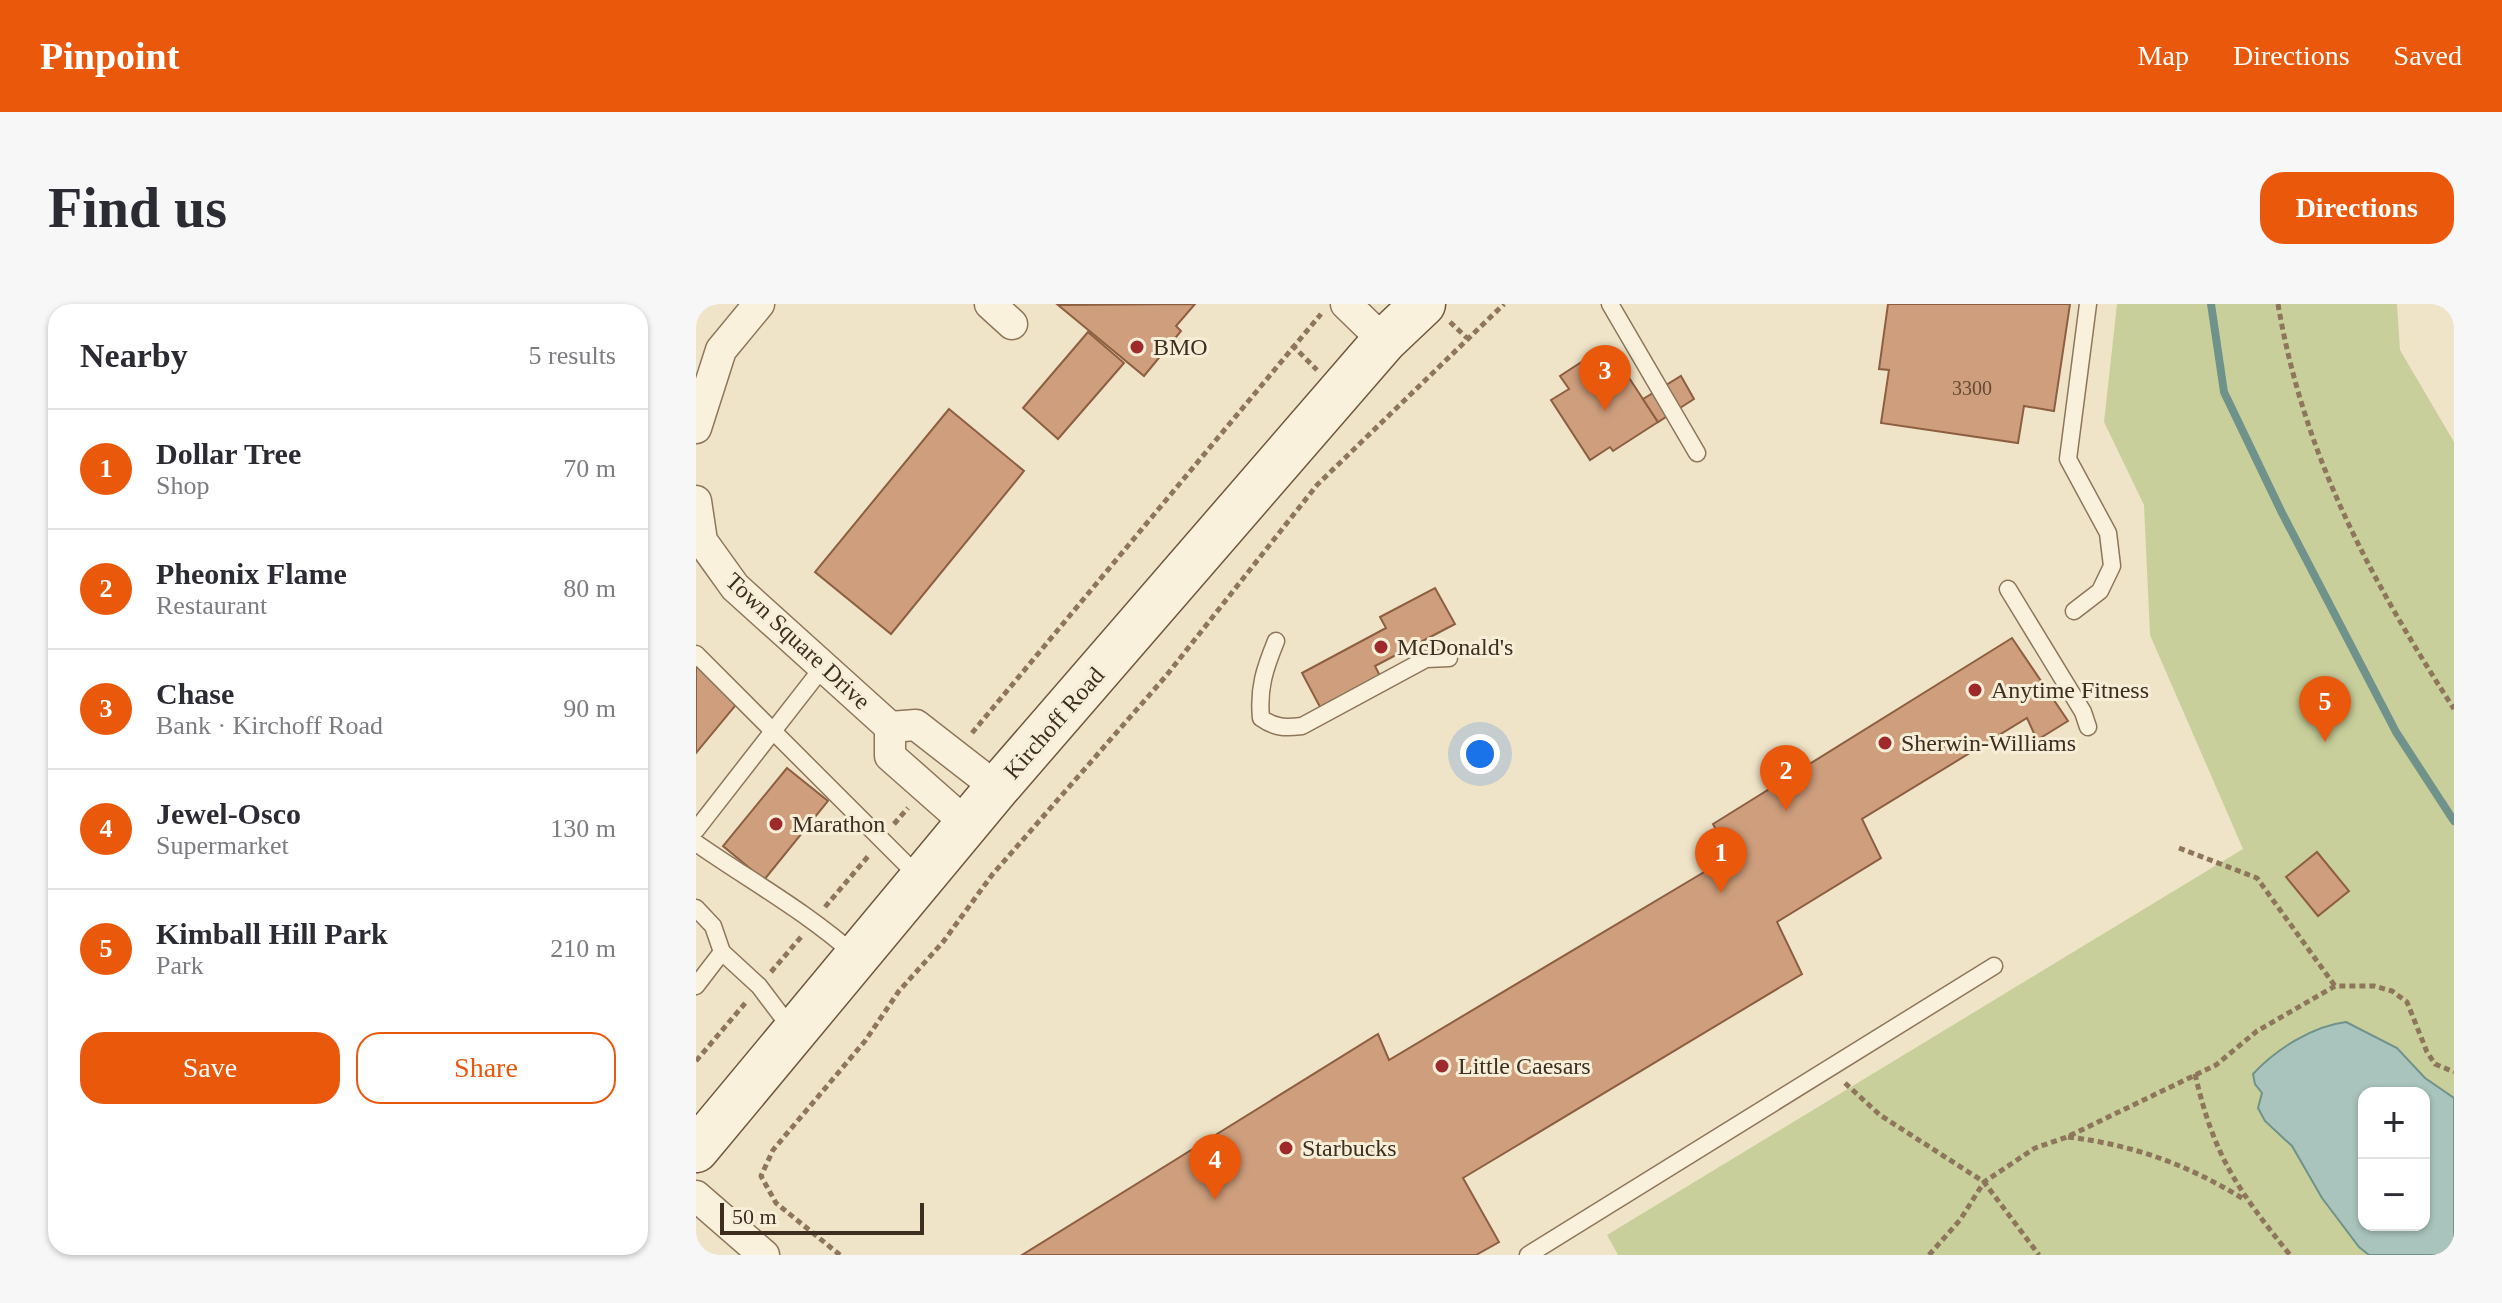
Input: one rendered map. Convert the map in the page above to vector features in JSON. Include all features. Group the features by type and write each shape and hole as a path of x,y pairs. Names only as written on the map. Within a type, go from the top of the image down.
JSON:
{"main road":[{"name":"Kirchoff Road","path":"696,1150 997,788 1384,341 1423,304"}],"street":[{"path":"696,428 721,350 759,304"},
{"path":"990,304 1012,324"},
{"path":"1346,304 1384,341"},
{"name":"Town Square Drive","path":"696,505 702,541 735,587 890,727 916,725 997,788"},
{"name":"Town Square Drive","path":"890,727 890,756 967,824"},
{"path":"696,1196 764,1255"}],"lane":[{"path":"1610,304 1697,453"},
{"path":"2074,611 2100,591 2112,566 2108,533 2068,459 2088,304"},
{"path":"2008,589 2083,712 2088,727"},
{"path":"1276,641 1262,675 1261,718 1272,726 1285,728 1302,726 1426,659 1449,658"},
{"path":"696,654 921,879"},
{"path":"696,830 823,667"},
{"path":"696,843 815,920 857,957"},
{"path":"696,908 713,926 722,952 759,986 794,1032"},
{"path":"696,986 722,952"},
{"path":"1528,1255 1994,966"}],"path":[{"path":"954,754 1330,304"},
{"path":"840,1255 776,1203 761,1176 773,1150 865,1041 899,991 943,942 992,875 1166,676 1317,485 1504,304"},
{"path":"2278,304 2286,352 2307,427 2343,518 2401,625 2454,709"},
{"path":"696,1061 925,787"},
{"path":"2179,848 2257,878 2335,986"},
{"path":"1929,1255 1960,1220 1984,1182 2035,1148 2067,1137 2216,1065 2257,1031 2335,986 2374,986 2392,991 2407,1002 2435,1064 2454,1072"},
{"path":"1834,1068 1852,1093 1880,1115 1984,1182 2039,1255"},
{"path":"2195,1074 2205,1118 2219,1153 2247,1201 2290,1255"},
{"path":"2067,1137 2118,1144 2160,1156 2215,1181 2247,1201"}],"green space":[{"path":"2117,304 2397,304 2400,350 2454,442 2454,1255 1618,1255 1607,1235 2243,849 2150,635 2144,505 2104,422"}],"water":[{"path":"2346,1022 2397,1048 2425,1078 2454,1098 2454,1255 2369,1255 2359,1247 2322,1198 2292,1146 2265,1121 2258,1108 2262,1093 2255,1084 2253,1074 2296,1040 2321,1028"}],"building":[{"name":"BMO","path":"1195,304 1176,326 1181,331 1144,376 1058,305"},
{"path":"1888,304 2070,304 2054,411 2024,406 2018,443 1881,423 1889,370 1879,369"},
{"path":"1088,332 1124,363 1058,439 1023,408"},
{"path":"1597,352 1611,374 1622,367 1658,422 1613,451 1610,447 1590,460 1551,400 1569,389 1560,376"},
{"path":"1681,376 1694,399 1658,422 1643,399"},
{"path":"949,409 1024,471 891,634 815,572"},
{"name":"McDonald's","path":"1435,588 1455,624 1375,666 1380,676 1320,707 1302,673 1386,628 1380,617"},
{"path":"2012,638 2068,721 2037,740 2027,718 1862,819 1881,858 1777,922 1802,974 1463,1178 1499,1242 1476,1255 1022,1255 1378,1034 1389,1060 1731,856 1713,824"},
{"path":"698,666 740,700 696,753 696,668"},
{"name":"Marathon","path":"787,768 828,801 764,880 723,846"},
{"path":"2317,852 2349,891 2318,916 2286,877"}],"waterway":[{"path":"2211,304 2224,392 2282,513 2396,732 2454,821"}],"place":[{"name":"BMO","path":"1137,347"},
{"name":"Chase","path":"1605,411"},
{"name":"McDonald's","path":"1381,647"},
{"name":"Anytime Fitness","path":"1975,690"},
{"name":"Kimball Hill Park","path":"2325,742"},
{"name":"Sherwin-Williams","path":"1885,743"},
{"name":"Pheonix Flame","path":"1786,811"},
{"name":"Marathon","path":"776,824"},
{"name":"Dollar Tree","path":"1721,893"},
{"name":"Little Caesars","path":"1442,1066"},
{"name":"Starbucks","path":"1286,1148"},
{"name":"Jewel-Osco","path":"1215,1200"}]}
